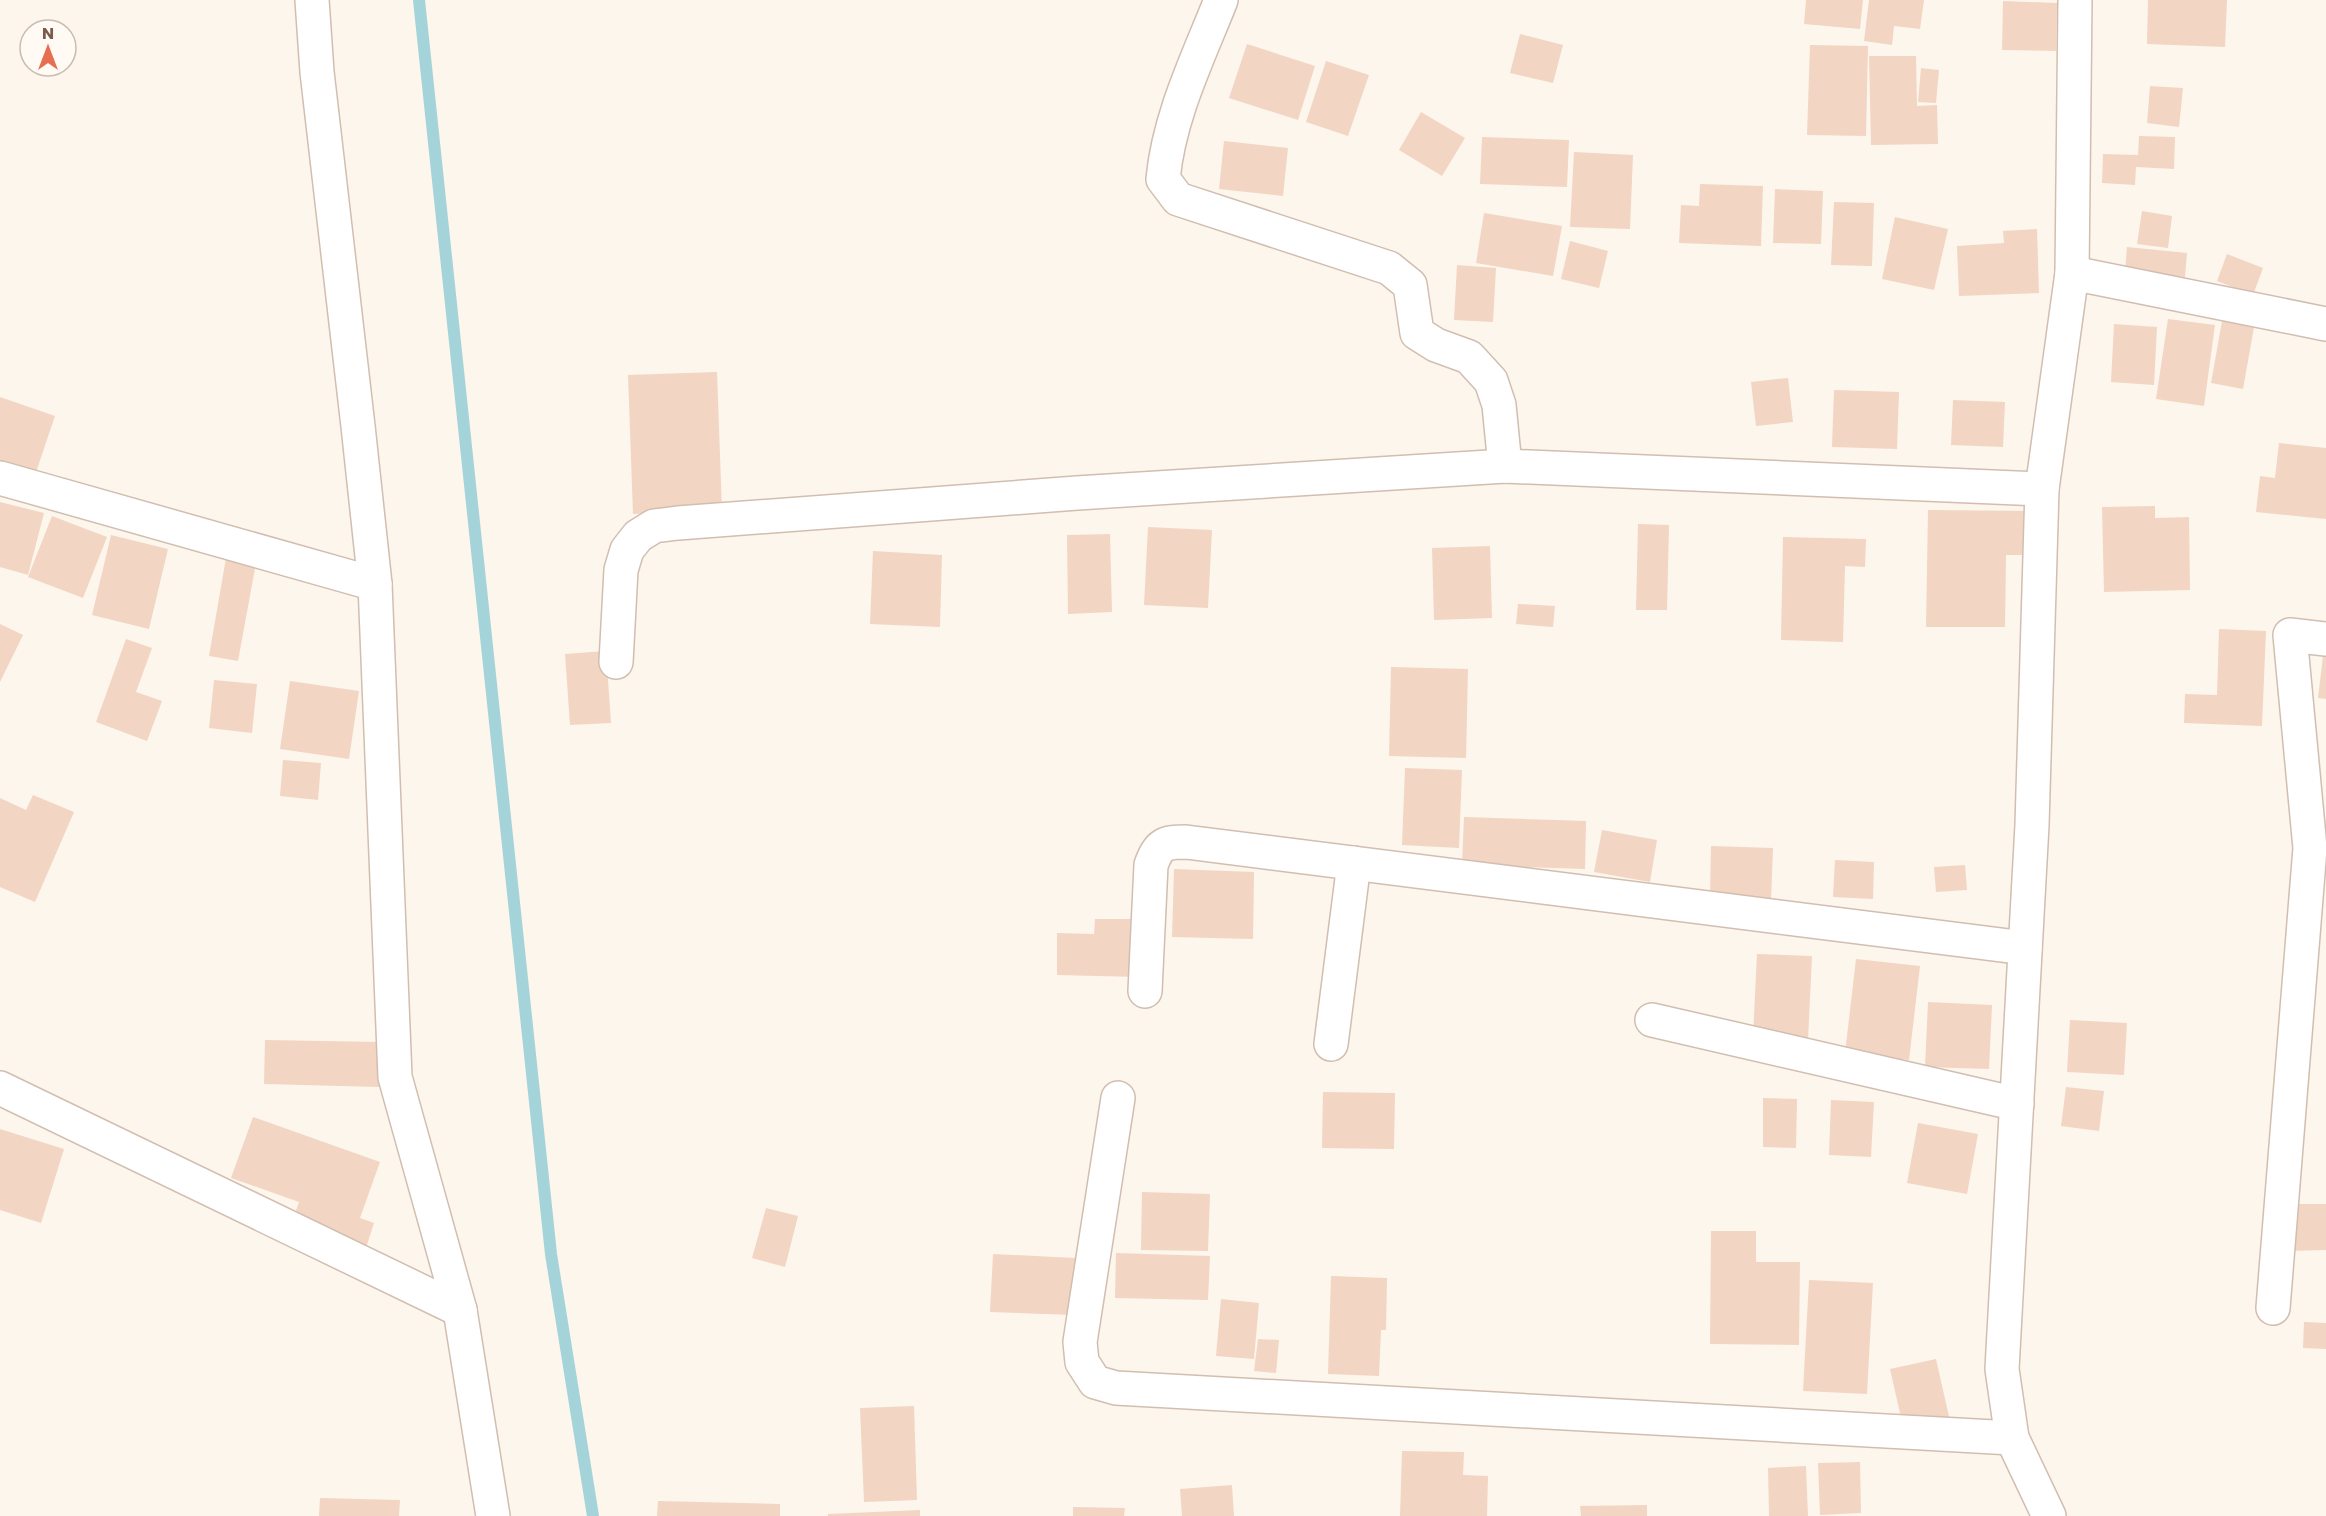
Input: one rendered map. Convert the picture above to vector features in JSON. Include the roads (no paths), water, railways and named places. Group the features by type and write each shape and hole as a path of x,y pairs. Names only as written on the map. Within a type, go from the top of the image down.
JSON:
{"street":[{"path":"312,0 317,72 375,584 395,1077 460,1310 493,1516"},
{"path":"1221,0 1181,103 1166,152 1163,179 1178,199 1389,268 1410,285 1417,333 1436,345 1469,357 1491,381 1499,405 1505,466"},
{"path":"2049,1516 2012,1438 2002,1369 2032,825 2042,489 2072,273 2075,0"},
{"path":"2072,273 2326,324"},
{"path":"616,662 621,570 627,550 638,536 654,526 1077,493 1505,466 2042,489"},
{"path":"0,478 375,584"},
{"path":"2273,1308 2310,848 2290,635 2326,639"},
{"path":"1145,991 1151,866 1157,849 1169,842 1186,842 2025,948"},
{"path":"1331,1044 1354,863"},
{"path":"1652,1020 2017,1104"},
{"path":"0,1088 460,1310"},
{"path":"1118,1098 1080,1342 1082,1362 1095,1382 1116,1388 2012,1438"}],"waterway":[{"path":"419,0 551,1254 593,1516"}]}
